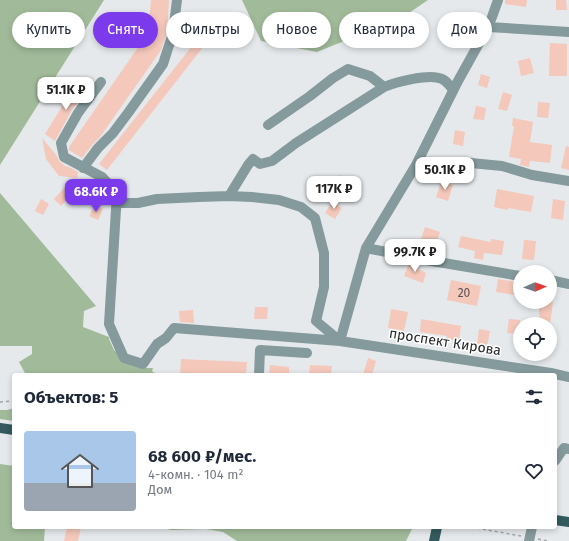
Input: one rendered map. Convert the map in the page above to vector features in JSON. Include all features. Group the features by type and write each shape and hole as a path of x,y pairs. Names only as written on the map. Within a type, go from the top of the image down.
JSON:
{"main road":[{"path":"0,428 12,430"},
{"path":"557,520 569,522"},
{"path":"434,541 437,529"}],"street":[{"path":"83,168 124,118 163,64 174,32 177,0"},
{"path":"492,17 498,0"},
{"path":"492,27 569,32"},
{"path":"102,82 78,113 61,143 64,158 102,177 117,193 117,203 138,203 164,199 229,196 279,200 301,207 316,218 324,253 324,287 316,321 340,341 366,248 416,165 453,90 476,48"},
{"path":"268,125 333,78 348,69 370,76 384,87"},
{"path":"229,196 253,159 260,164 272,161 296,143 384,87 394,83 436,77 443,79 453,90"},
{"path":"416,165 471,163 502,166 532,175 569,181"},
{"name":"проспект Кирова","path":"117,203 109,324 124,358 144,364 157,344 166,338 174,328 340,341 552,373"},
{"path":"366,248 513,275"},
{"path":"557,281 569,284"},
{"path":"259,373 260,350 307,353"},
{"name":"проспект Кирова","path":"557,374 569,377"},
{"path":"557,458 564,448 569,449"},
{"path":"530,539 532,529"}],"path":[{"path":"0,402 12,401"},
{"path":"482,529 530,539 548,541"}],"green space":[{"path":"0,0 104,0 96,12 93,12 93,17 85,30 85,12 12,12 12,48 74,48 0,165"},
{"path":"242,0 428,0 410,12 339,12 339,43 331,46 331,12 262,12 262,41 254,26 254,12 248,12"},
{"path":"297,48 327,48 317,52"},
{"path":"0,193 96,306 84,311 83,327 109,337 114,350 120,355 142,368 153,368 152,371 154,373 25,373 19,362 32,354 32,346 0,346"},
{"path":"12,409 12,421 0,419 0,410"},
{"path":"0,464 12,466 12,529 45,529 44,541 0,541"},
{"path":"168,529 206,529 171,530"},
{"path":"206,529 412,529 406,541 237,541 223,532"}],"building":[{"path":"151,0 169,0 168,12 166,12 166,35 161,50 100,137 82,158 69,150 69,147 138,48 158,48 158,12 150,12"},
{"path":"505,0 527,0 526,7 505,4"},
{"path":"556,0 566,0 567,10 556,10"},
{"path":"550,43 567,44 567,76 549,76"},
{"path":"190,48 202,48 107,170 99,164"},
{"path":"530,58 534,73 521,76 518,61"},
{"path":"481,74 490,77 487,88 478,85"},
{"path":"77,82 89,88 72,110 55,141 45,134"},
{"path":"503,92 512,95 507,111 498,109"},
{"path":"538,102 550,103 548,118 537,117"},
{"path":"476,106 486,108 484,120 473,119"},
{"path":"513,118 533,122 530,142 552,145 550,163 530,161 529,167 520,165 521,159 509,157 514,126 512,126"},
{"path":"455,130 465,132 463,146 453,144"},
{"path":"42,138 57,156 59,161 65,166 78,172 77,178 59,176 46,159"},
{"path":"566,146 569,147 569,170 561,168"},
{"path":"339,175 351,181 347,189 335,184"},
{"path":"441,182 453,185 448,201 436,197"},
{"path":"64,188 71,195 61,206 54,199"},
{"path":"497,189 534,196 531,212 494,207"},
{"path":"41,199 49,204 43,215 35,211"},
{"path":"553,199 565,201 563,220 551,218"},
{"path":"332,202 342,208 335,219 325,213"},
{"path":"95,205 103,209 98,220 89,216"},
{"path":"425,227 440,232 435,247 420,242"},
{"path":"461,236 491,242 491,239 504,241 502,255 484,253 483,260 474,258 475,251 458,247"},
{"path":"524,240 536,241 534,260 522,259"},
{"path":"409,263 419,265 418,269 426,273 423,283 404,276"},
{"path":"498,279 513,281 513,295 496,292"},
{"path":"451,280 481,286 477,306 447,300"},
{"path":"255,307 268,307 267,319 254,319"},
{"path":"391,309 408,312 404,331 388,328"},
{"path":"539,309 552,309 551,317 540,317"},
{"path":"193,310 194,323 180,322 179,311"},
{"path":"421,319 461,326 459,341 446,339 447,336 420,332"},
{"path":"509,319 513,319 513,334 507,333"},
{"path":"479,329 490,331 487,347 477,345"},
{"path":"368,358 376,361 373,373 364,373"},
{"path":"181,359 247,362 246,373 180,373"},
{"path":"270,365 289,367 289,373 269,373"},
{"path":"310,365 332,366 331,373 309,373"},
{"path":"67,529 81,529 78,541 64,541"}]}
